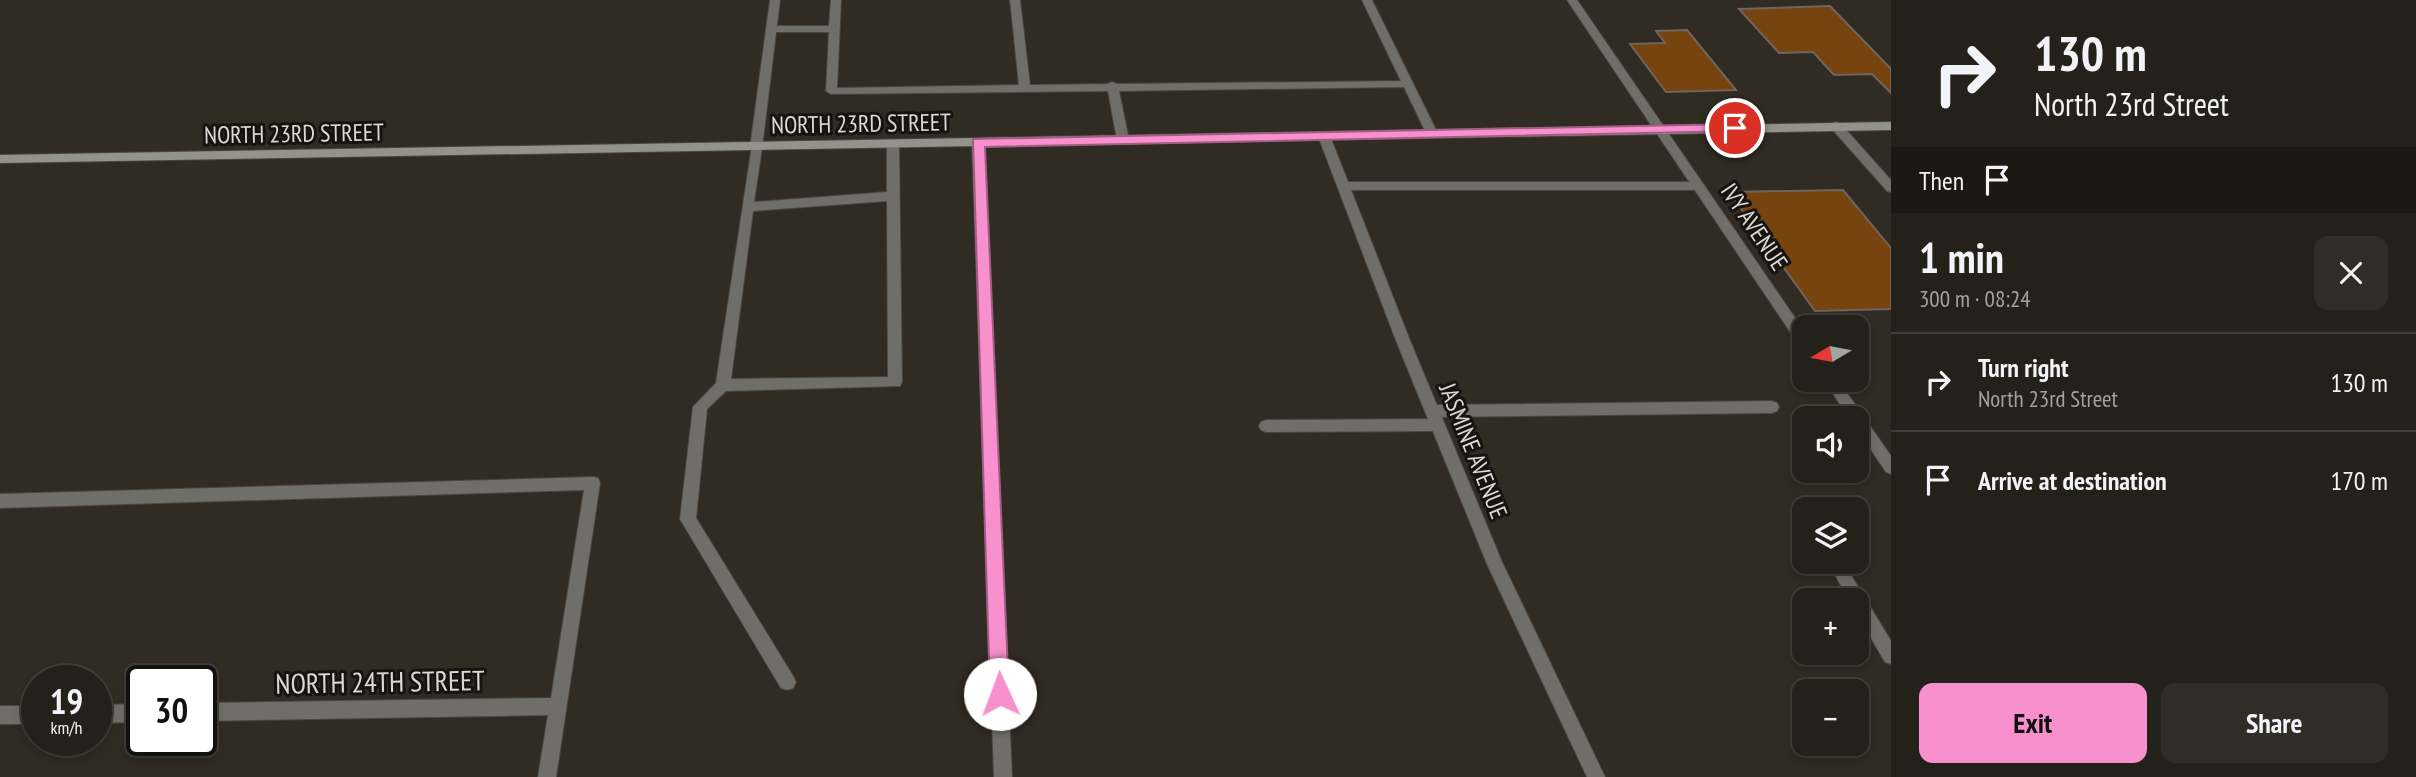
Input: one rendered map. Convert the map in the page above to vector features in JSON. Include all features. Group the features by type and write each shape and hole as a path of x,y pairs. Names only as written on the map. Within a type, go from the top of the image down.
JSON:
{"main road":[{"name":"NORTH 23RD STREET","path":"0,159 756,148 1891,126"}],"street":[{"path":"775,0 723,386 700,407 688,519 788,682"},
{"path":"836,0 831,91 1112,85 1408,84"},
{"path":"1015,0 1025,87"},
{"path":"1367,0 1432,134"},
{"name":"IVY AVENUE","path":"1572,0 1792,323"},
{"path":"772,29 833,29"},
{"path":"1112,85 1123,140"},
{"path":"1836,127 1891,188"},
{"name":"JASMINE AVENUE","path":"1324,136 1495,564 1596,777"},
{"path":"978,142 1003,777"},
{"path":"723,386 895,382 893,145"},
{"path":"1343,186 1699,186"},
{"path":"748,206 894,195"},
{"path":"1839,392 1891,468"},
{"path":"1266,426 1772,407"},
{"path":"0,501 593,482 547,777"},
{"path":"1842,574 1891,656"},
{"name":"NORTH 24TH STREET","path":"217,712 559,706"},
{"path":"0,715 21,715"}],"building":[{"path":"1830,6 1891,69 1891,93 1872,74 1834,75 1813,52 1779,53 1739,9"},
{"path":"1687,30 1736,90 1666,92 1630,44 1665,43 1656,31"},
{"path":"1843,190 1891,248 1891,309 1815,311 1729,192"}],"route":[{"path":"1000,694 978,142 1735,128"}]}
